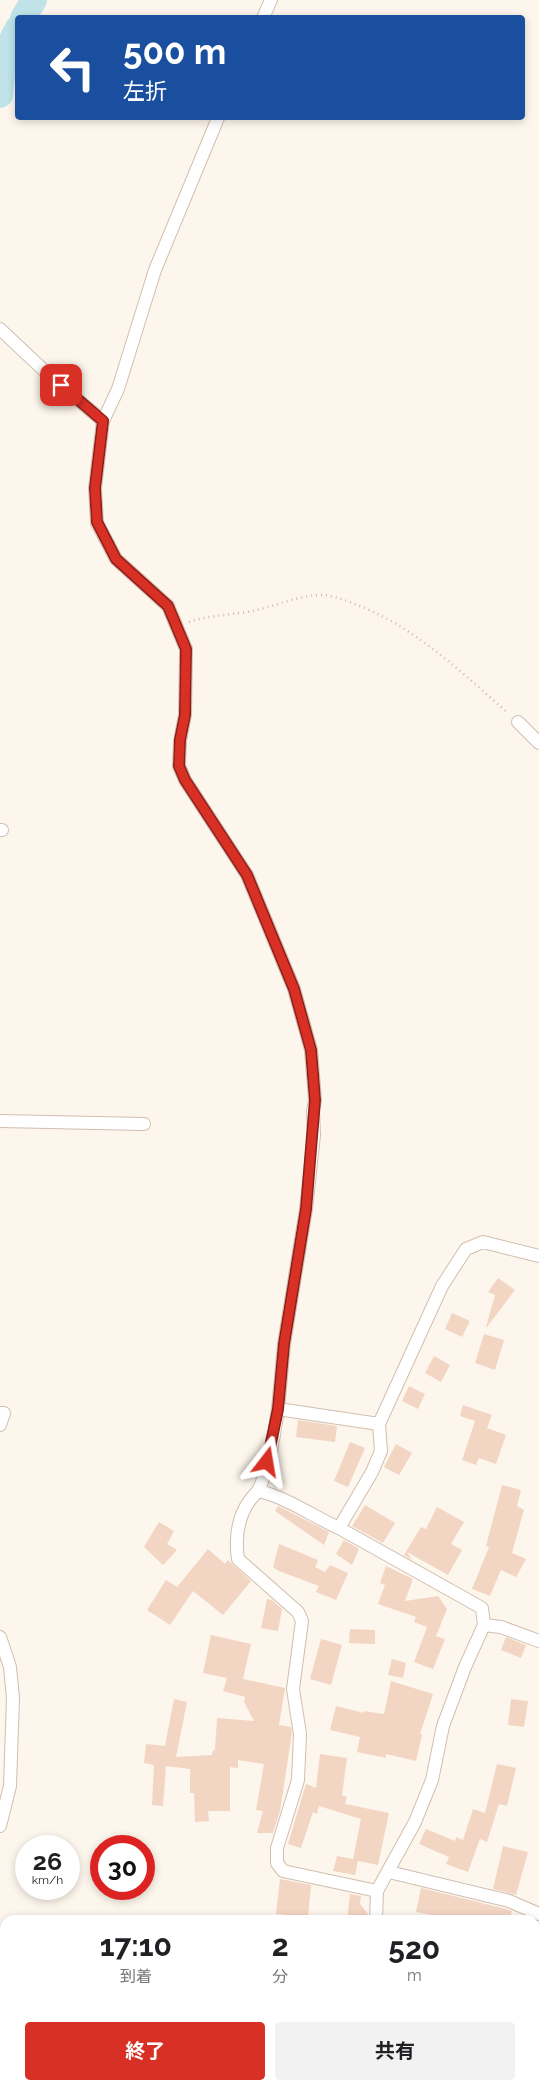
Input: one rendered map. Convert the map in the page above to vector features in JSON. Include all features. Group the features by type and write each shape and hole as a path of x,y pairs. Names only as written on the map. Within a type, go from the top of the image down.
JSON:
{"street":[{"path":"264,15 271,0"},
{"path":"217,120 155,270 118,389 103,421 95,488 97,522 116,559 168,606 178,626 186,649 185,715 180,740 179,766 185,780 247,875 294,989 311,1050 315,1100 313,1110 314,1135 306,1209 284,1344 278,1409 272,1448 259,1491 244,1510 236,1530 238,1559 298,1612 302,1621 293,1689 300,1734 298,1780 277,1848 277,1862 283,1871 377,1891"},
{"path":"0,329 50,376 103,421"},
{"path":"518,722 539,743"},
{"path":"0,1121 144,1124"},
{"path":"339,1528 372,1472 381,1451 379,1424 442,1286 466,1249 483,1242 539,1256"},
{"path":"278,1409 379,1424"},
{"path":"0,1413 4,1412 0,1425"},
{"path":"259,1491 277,1495 482,1608 484,1625 465,1667 443,1726 432,1780 415,1822 377,1891 376,1915"},
{"path":"484,1625 501,1627 539,1641"},
{"path":"0,1637 10,1667 13,1698 10,1786 0,1826"},
{"path":"389,1872 509,1901 539,1914"}],"path":[{"path":"178,626 208,616 253,610 298,598 321,595 343,599 382,614 441,654 518,722"}],"building":[{"path":"498,1278 515,1290 486,1327 495,1295 488,1292"},
{"path":"452,1313 470,1321 462,1337 445,1329"},
{"path":"484,1334 504,1340 495,1370 475,1363"},
{"path":"434,1356 450,1365 441,1382 425,1373"},
{"path":"409,1386 425,1394 418,1409 402,1401"},
{"path":"463,1405 492,1415 487,1428 506,1435 496,1464 479,1458 476,1465 462,1460 475,1421 460,1416"},
{"path":"298,1420 337,1426 335,1442 296,1437"},
{"path":"350,1442 365,1448 348,1487 334,1481"},
{"path":"396,1444 412,1453 399,1475 384,1467"},
{"path":"502,1485 521,1490 517,1506 524,1510 512,1553 526,1559 516,1577 501,1570 490,1596 472,1589 489,1547 486,1546"},
{"path":"365,1505 395,1523 383,1543 352,1526"},
{"path":"278,1506 329,1532 324,1545 275,1511"},
{"path":"437,1507 464,1522 451,1544 462,1550 448,1575 407,1552 412,1560 404,1555 421,1527 426,1529"},
{"path":"159,1522 174,1531 167,1544 177,1550 163,1565 144,1547"},
{"path":"344,1540 359,1549 352,1565 336,1554"},
{"path":"279,1544 318,1560 315,1567 325,1572 330,1565 348,1573 336,1600 316,1592 319,1586 273,1567"},
{"path":"208,1549 225,1564 228,1560 251,1581 223,1615 193,1591 170,1625 147,1610 166,1580 177,1587"},
{"path":"386,1566 413,1579 405,1601 438,1596 447,1609 436,1636 445,1639 433,1669 414,1662 427,1627 414,1622 416,1617 378,1604 385,1585 380,1583"},
{"path":"267,1599 272,1600 282,1609 278,1631 261,1628"},
{"path":"350,1629 375,1630 375,1644 349,1643"},
{"path":"211,1635 251,1644 243,1679 285,1688 279,1725 291,1727 292,1733 280,1811 273,1833 257,1833 263,1811 256,1810 264,1764 238,1760 238,1768 230,1767 230,1811 208,1811 209,1821 195,1822 194,1793 190,1793 190,1769 166,1766 163,1806 152,1805 154,1765 144,1763 146,1744 165,1746 174,1699 187,1702 176,1757 212,1755 213,1750 215,1750 217,1718 254,1721 244,1702 245,1697 223,1691 227,1678 203,1673"},
{"path":"506,1637 526,1645 521,1658 501,1650"},
{"path":"321,1639 342,1645 331,1685 310,1679"},
{"path":"392,1659 406,1663 403,1678 388,1675"},
{"path":"391,1681 433,1694 420,1734 422,1735 416,1761 386,1754 386,1758 357,1752 360,1737 330,1730 336,1706 364,1713 364,1711 384,1714"},
{"path":"511,1699 528,1701 524,1727 508,1725"},
{"path":"320,1754 347,1758 342,1795 347,1797 345,1804 389,1813 378,1865 358,1861 355,1875 333,1871 337,1856 353,1859 361,1819 319,1806 317,1814 313,1812 301,1848 288,1844 306,1784 316,1788"},
{"path":"497,1764 516,1768 507,1806 499,1804 487,1842 480,1839 468,1872 446,1864 449,1857 419,1844 426,1829 455,1841 456,1837 463,1840 473,1809 485,1813"},
{"path":"503,1846 528,1852 516,1895 493,1889"},
{"path":"280,1879 311,1885 308,1915 276,1914"},
{"path":"421,1888 512,1911 511,1915 432,1915 416,1912"},
{"path":"350,1894 361,1896 360,1904 368,1915 348,1915"}],"waterway":[{"path":"25,15 34,0"},
{"path":"0,95 5,60 15,34"}],"route":[{"path":"61,385 103,421 95,488 97,522 116,559 168,606 178,626 186,649 185,715 180,740 179,766 185,780 247,875 294,989 311,1050 315,1100 313,1110 314,1135 306,1209 284,1344 278,1409 272,1448 267,1462"}]}
